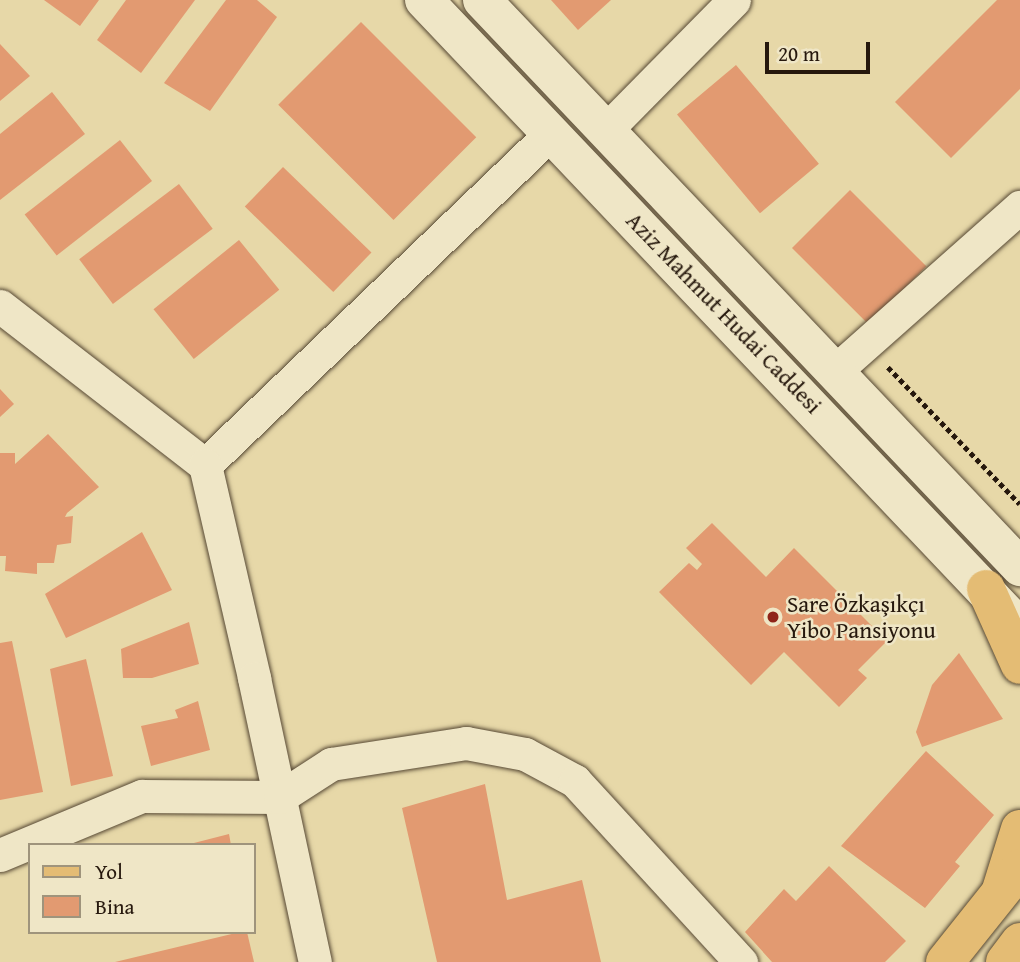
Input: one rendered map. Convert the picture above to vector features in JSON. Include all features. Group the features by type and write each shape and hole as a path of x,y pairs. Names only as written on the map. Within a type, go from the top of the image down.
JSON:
{"main road":[{"path":"986,589 1020,665"},
{"path":"945,962 1010,882 1020,829"},
{"path":"1005,962 1020,942"}],"street":[{"name":"Aziz Mahmut Hudai Caddesi","path":"424,0 986,589 1020,628"},
{"name":"Aziz Mahmut Hudai Caddesi","path":"482,0 1020,567"},
{"path":"606,130 734,0"},
{"path":"205,466 552,132"},
{"path":"834,372 1020,207"},
{"path":"0,306 205,466 315,962"},
{"path":"29,843 142,796 280,797 331,764 466,743 525,754 575,780 741,962"},
{"path":"0,855 28,843"}],"path":[{"path":"866,344 1020,504"}],"building":[{"path":"44,0 99,0 80,26"},
{"path":"126,0 195,0 141,73 97,40"},
{"path":"226,0 257,0 277,17 210,111 164,83"},
{"path":"551,0 611,0 578,30"},
{"path":"997,0 1020,0 1020,89 951,158 895,102"},
{"path":"361,22 476,137 394,220 278,105"},
{"path":"0,44 30,76 0,101"},
{"path":"736,65 819,164 760,213 677,114"},
{"path":"52,92 85,134 0,200 0,134"},
{"path":"120,140 152,181 57,255 25,214"},
{"path":"283,167 371,252 333,292 245,207"},
{"path":"179,184 213,229 113,304 79,259"},
{"path":"850,190 926,266 868,324 792,248"},
{"path":"239,240 279,290 194,359 154,309"},
{"path":"0,389 14,404 0,417"},
{"path":"48,434 99,487 67,513 65,517 73,516 71,543 57,545 54,563 37,563 37,574 5,571 6,556 0,556 0,453 15,453 15,464"},
{"name":"Sare Özkaşıkçı Yibo Pansiyonu","path":"712,523 766,577 794,548 887,641 858,670 867,678 839,707 784,652 751,685 659,592 689,563 697,570 702,564 686,548"},
{"path":"142,532 172,590 66,638 45,594"},
{"path":"189,622 199,664 152,678 123,678 121,649"},
{"path":"12,641 43,792 0,800 0,643"},
{"path":"959,653 1003,719 922,747 916,732 932,685"},
{"path":"86,659 113,776 71,786 50,669"},
{"path":"198,701 210,750 151,766 141,726 178,718 175,710"},
{"path":"926,751 994,815 955,862 960,866 925,908 841,846"},
{"path":"485,784 507,900 582,880 601,962 437,962 402,808"},
{"path":"229,834 231,843 194,843"},
{"path":"829,866 906,941 885,962 772,962 745,932 784,889 796,901"},
{"path":"232,934 247,934 254,962 115,962"}],"place":[{"name":"Sare Özkaşıkçı Yibo Pansiyonu","path":"773,617"}]}
